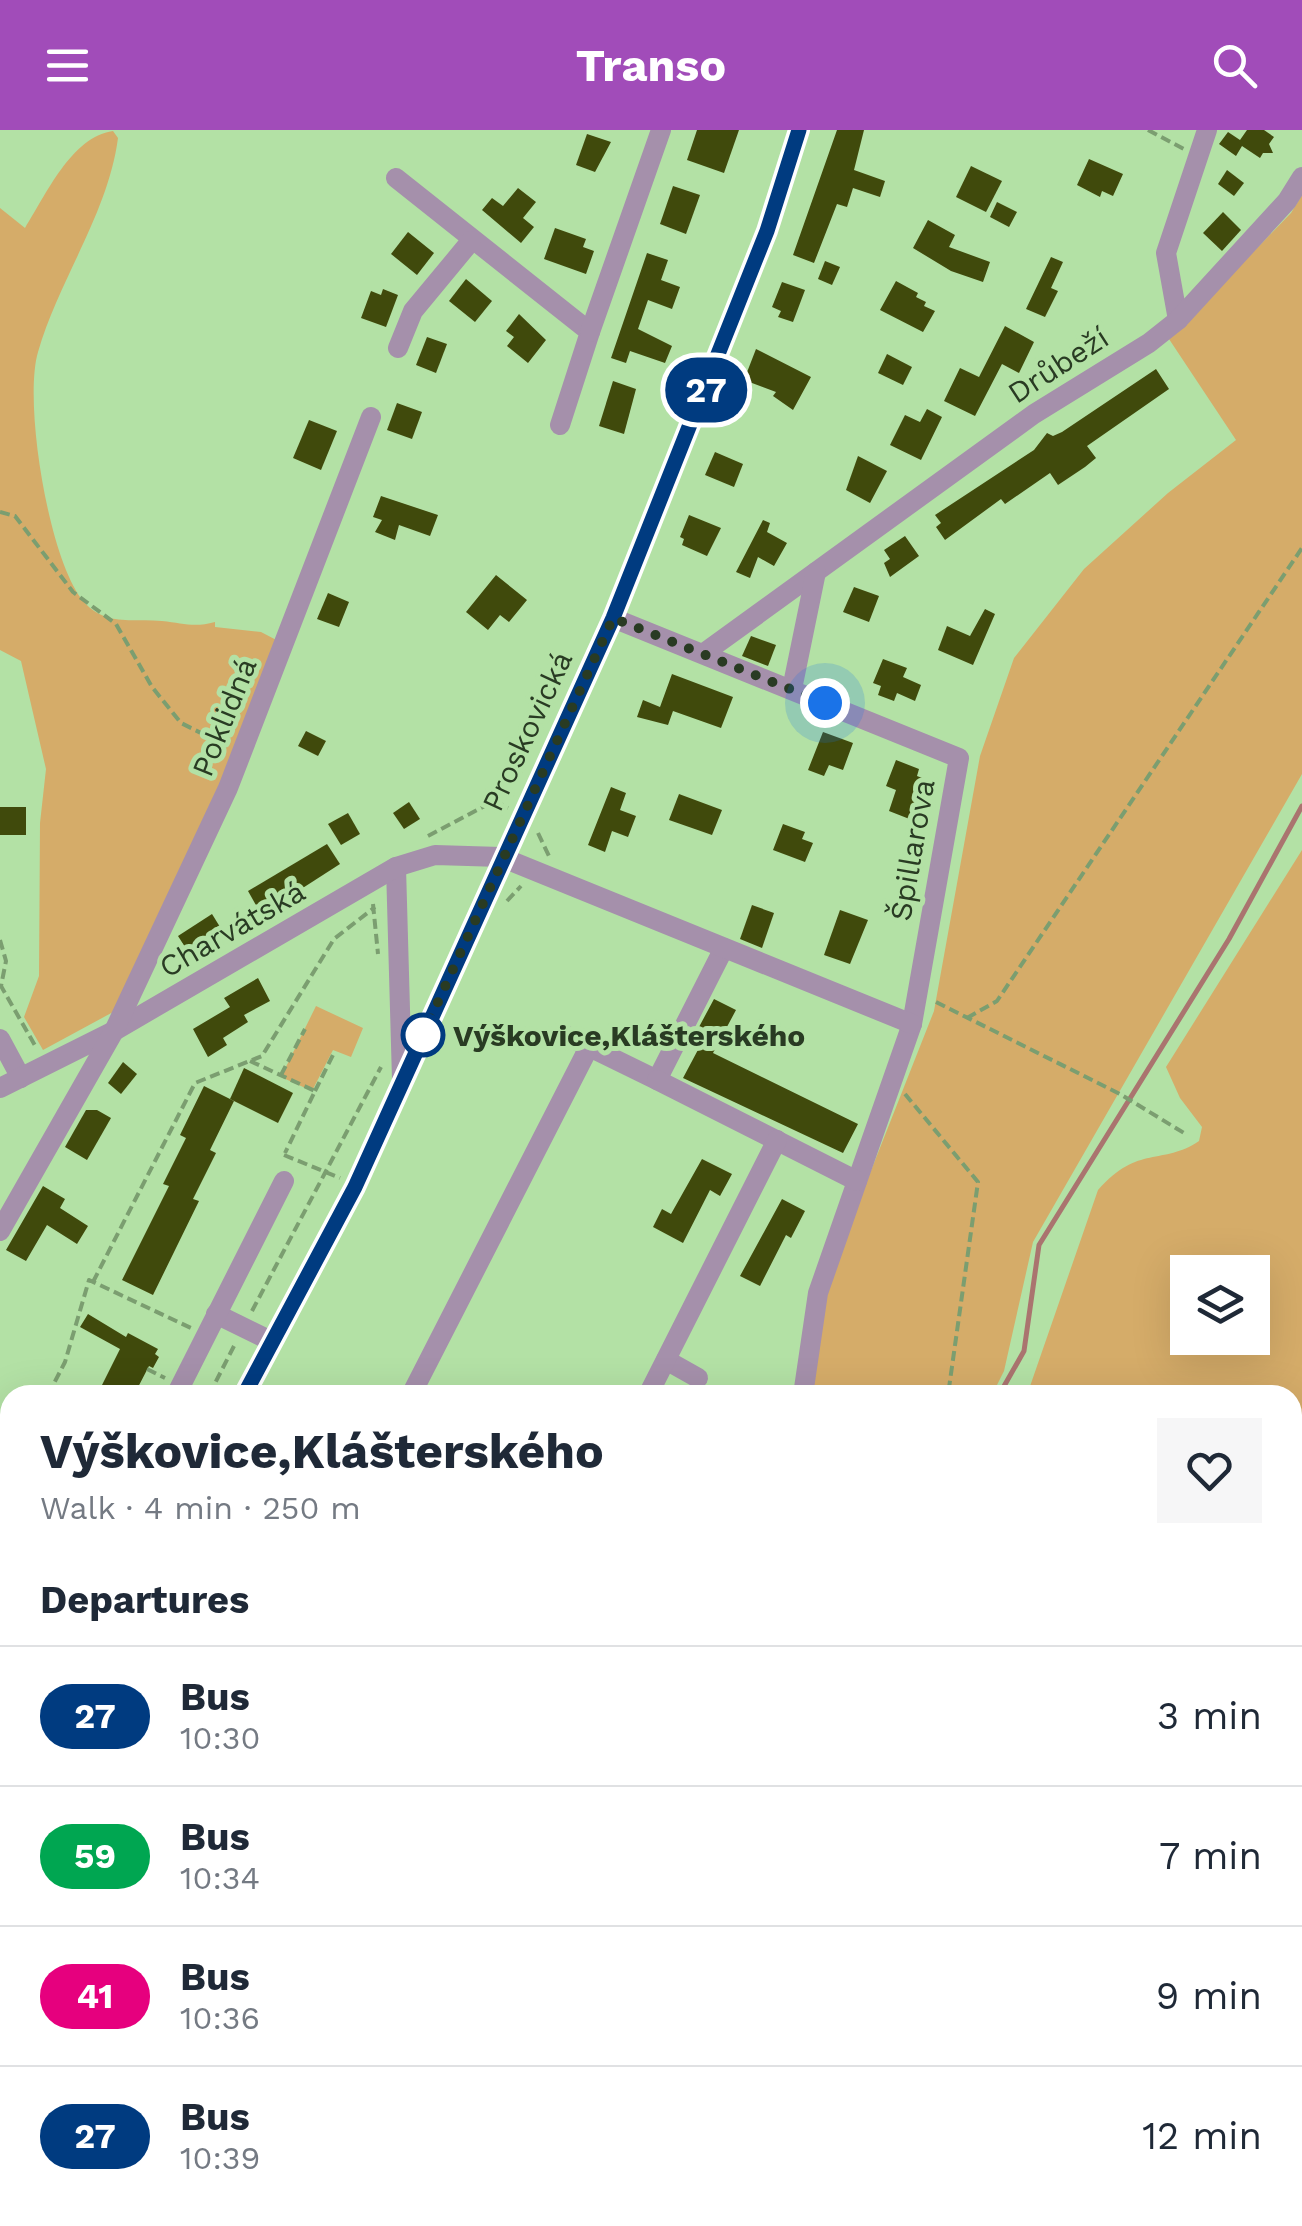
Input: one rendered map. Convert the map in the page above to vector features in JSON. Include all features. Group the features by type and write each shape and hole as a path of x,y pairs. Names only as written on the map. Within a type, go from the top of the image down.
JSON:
{"street":[{"path":"560,424 661,130"},
{"name":"Proskovická","path":"249,1385 355,1187 501,857 613,618 767,231 799,130"},
{"path":"1178,320 1166,253 1208,130"},
{"name":"Drůbeží","path":"704,653 1034,414 1178,320 1287,201 1302,177"},
{"path":"396,178 590,332"},
{"path":"398,348 413,311 471,241"},
{"name":"Poklidná","path":"0,1230 114,1031 243,753 371,417"},
{"path":"792,689 816,572"},
{"name":"Špillarova","path":"613,618 959,758 912,1024 818,1293 804,1385"},
{"name":"Charvátská","path":"0,1088 114,1031 396,868 436,855 501,857"},
{"path":"501,857 912,1024"},
{"path":"396,868 402,1082"},
{"path":"657,1080 724,948"},
{"path":"565,1035 857,1180"},
{"path":"0,1039 21,1078"},
{"path":"416,1385 589,1047"},
{"path":"653,1385 777,1140"},
{"path":"176,1385 216,1314 283,1166"},
{"path":"216,1314 271,1342"},
{"path":"666,1360 698,1378"}],"path":[{"path":"1148,130 1198,157"},
{"path":"0,511 15,516 73,592 116,624 152,687 180,723 243,753"},
{"path":"967,1018 997,1000 1302,548"},
{"path":"418,842 494,801 521,814 534,826 558,875 550,891 533,884 514,889 499,914"},
{"path":"364,886 375,906 378,965"},
{"path":"92,1282 195,1083 262,1056 334,939 375,906"},
{"path":"0,940 6,961 0,986 39,1052"},
{"path":"917,993 1120,1094 1184,1133"},
{"path":"281,1076 304,1029"},
{"path":"325,1170 283,1166 333,1055"},
{"path":"250,1061 314,1091"},
{"path":"214,1385 384,1062"},
{"path":"892,1079 978,1182 949,1385"},
{"path":"53,1385 64,1362 89,1280 198,1331"},
{"path":"147,1370 168,1385"}],"shaded area":[{"path":"113,131 118,138 113,166 94,220 47,325 34,376 42,481 60,553 84,602 102,615 121,620 201,625 215,622 215,627 261,632 284,644 115,1011 43,1050 24,1017 39,976 40,823 46,769 21,661 0,650 0,208 25,228 72,156 84,144"},
{"path":"1302,195 1302,774 1033,1242 1004,1371 997,1385 812,1385 827,1282 934,1011 980,756 1014,658 1084,569 1168,493 1236,440 1169,339 1291,213"},
{"path":"1302,850 1302,1385 1030,1385 1098,1190 1126,1166 1199,1141 1202,1127 1180,1098 1166,1067"},
{"path":"316,1006 363,1028 351,1057 333,1050 312,1091 281,1077"}],"building":[{"path":"697,130 739,130 724,173 687,160"},
{"path":"837,130 864,130 854,170 885,181 880,197 853,188 847,207 837,204 814,263 793,255"},
{"path":"1247,130 1264,130 1274,137 1269,144 1273,153 1263,153 1260,158 1242,146 1236,156 1219,144 1228,132 1240,140"},
{"path":"587,134 611,142 595,172 576,165"},
{"path":"1089,159 1123,174 1113,196 1102,191 1100,197 1077,185"},
{"path":"971,166 1002,181 986,212 956,197"},
{"path":"1227,170 1244,183 1234,196 1218,184"},
{"path":"673,186 700,195 686,234 660,224"},
{"path":"518,188 536,202 523,218 534,227 521,243 482,210 492,198 503,206"},
{"path":"997,202 1017,212 1009,227 990,217"},
{"path":"1223,212 1241,230 1222,251 1203,233"},
{"path":"928,220 955,235 949,247 990,262 983,282 951,271 913,248"},
{"path":"555,228 586,239 583,247 594,251 586,274 544,259"},
{"path":"408,232 434,253 417,275 391,254"},
{"path":"647,253 668,260 661,280 680,287 672,309 648,300 638,329 672,346 665,363 630,351 626,363 611,358"},
{"path":"1051,257 1063,262 1051,288 1058,291 1045,317 1026,309"},
{"path":"825,261 840,267 832,285 818,279"},
{"path":"466,279 492,301 475,322 449,301"},
{"path":"896,281 918,293 916,297 926,302 924,306 935,311 923,332 880,310"},
{"path":"782,282 805,290 793,322 778,317 781,311 772,307"},
{"path":"383,289 398,295 386,327 361,318 371,291 381,295"},
{"path":"519,314 546,340 528,363 507,346 514,337 506,331"},
{"path":"1005,326 1034,342 1019,373 1002,364 975,416 944,401 960,368 979,377"},
{"path":"427,337 447,344 436,373 416,365"},
{"path":"756,349 811,377 793,410 773,396 776,392 744,380"},
{"path":"887,354 912,367 903,385 878,373"},
{"path":"1156,369 1169,389 1087,446 1096,458 1085,467 1058,485 1050,473 1005,504 1001,499 945,540 936,527 941,523 935,515 1034,450 1047,433 1053,436 1062,432"},
{"path":"613,381 636,389 624,434 599,426"},
{"path":"397,403 422,412 412,439 387,430"},
{"path":"927,409 942,417 921,460 890,445 905,415 920,422"},
{"path":"309,420 337,431 321,470 293,458"},
{"path":"715,452 743,464 734,487 705,475"},
{"path":"858,456 887,471 870,503 846,490"},
{"path":"381,496 438,515 430,536 399,525 395,540 375,532 382,520 373,517"},
{"path":"689,515 721,528 707,556 682,545 684,539 680,537"},
{"path":"763,520 770,523 767,532 787,543 774,566 758,557 750,578 736,572"},
{"path":"905,536 919,556 890,577 884,563 890,559 884,550"},
{"path":"496,575 527,600 509,622 500,615 488,630 466,612"},
{"path":"854,587 879,596 869,622 843,612"},
{"path":"328,593 349,602 339,627 317,619"},
{"path":"985,609 995,614 973,665 938,650 947,626 970,636"},
{"path":"751,636 776,645 768,666 742,656"},
{"path":"883,659 907,668 903,677 921,685 915,701 897,693 894,701 878,695 881,686 873,683"},
{"path":"672,674 733,697 721,728 673,711 668,725 637,717 643,700 660,707"},
{"path":"306,731 326,741 318,756 298,746"},
{"path":"823,732 853,743 843,770 829,765 824,776 808,770"},
{"path":"896,760 919,769 917,776 927,780 912,820 889,811 896,790 886,786"},
{"path":"611,787 626,793 620,810 636,816 628,837 612,831 605,852 588,845"},
{"path":"679,794 722,810 712,835 669,820"},
{"path":"409,802 420,819 404,829 393,813"},
{"path":"0,807 26,807 26,835 0,835"},
{"path":"348,813 360,834 341,845 328,824"},
{"path":"783,824 805,832 802,839 813,843 805,862 773,850"},
{"path":"327,844 340,864 267,911 257,907 248,891"},
{"path":"752,905 774,913 762,948 740,939"},
{"path":"840,910 868,920 850,964 824,955"},
{"path":"212,914 225,935 192,958 178,936"},
{"path":"258,978 270,1001 244,1015 248,1022 223,1038 227,1045 208,1057 193,1029 230,1007 224,998"},
{"path":"714,999 736,1010 713,1053 858,1124 843,1153 683,1078 708,1031 699,1027"},
{"path":"123,1062 137,1074 121,1094 108,1083"},
{"path":"244,1068 293,1093 278,1123 230,1099"},
{"path":"204,1086 234,1101 210,1150 216,1153 193,1199 199,1201 153,1295 122,1280 169,1186 163,1184 186,1138 180,1135"},
{"path":"86,1110 97,1110 111,1118 87,1160 65,1147"},
{"path":"702,1159 732,1174 720,1196 710,1190 683,1243 653,1227 662,1209 671,1214"},
{"path":"43,1186 65,1199 60,1208 88,1226 77,1244 47,1225 26,1261 6,1250"},
{"path":"782,1199 805,1211 791,1238 786,1235 760,1286 740,1276"},
{"path":"88,1314 126,1337 128,1333 158,1349 155,1354 159,1357 139,1385 102,1385 120,1349 80,1327"}],"waterway":[{"path":"1005,1385 1024,1351 1039,1245 1229,939 1302,806"}],"bus line":[{"name":"27","path":"249,1385 355,1187 501,857 613,618 767,231 799,130"}],"place":[{"name":"Výškovice,Klášterského","path":"423,1035"}],"route":[{"path":"423,1035 613,618 825,703"}]}
